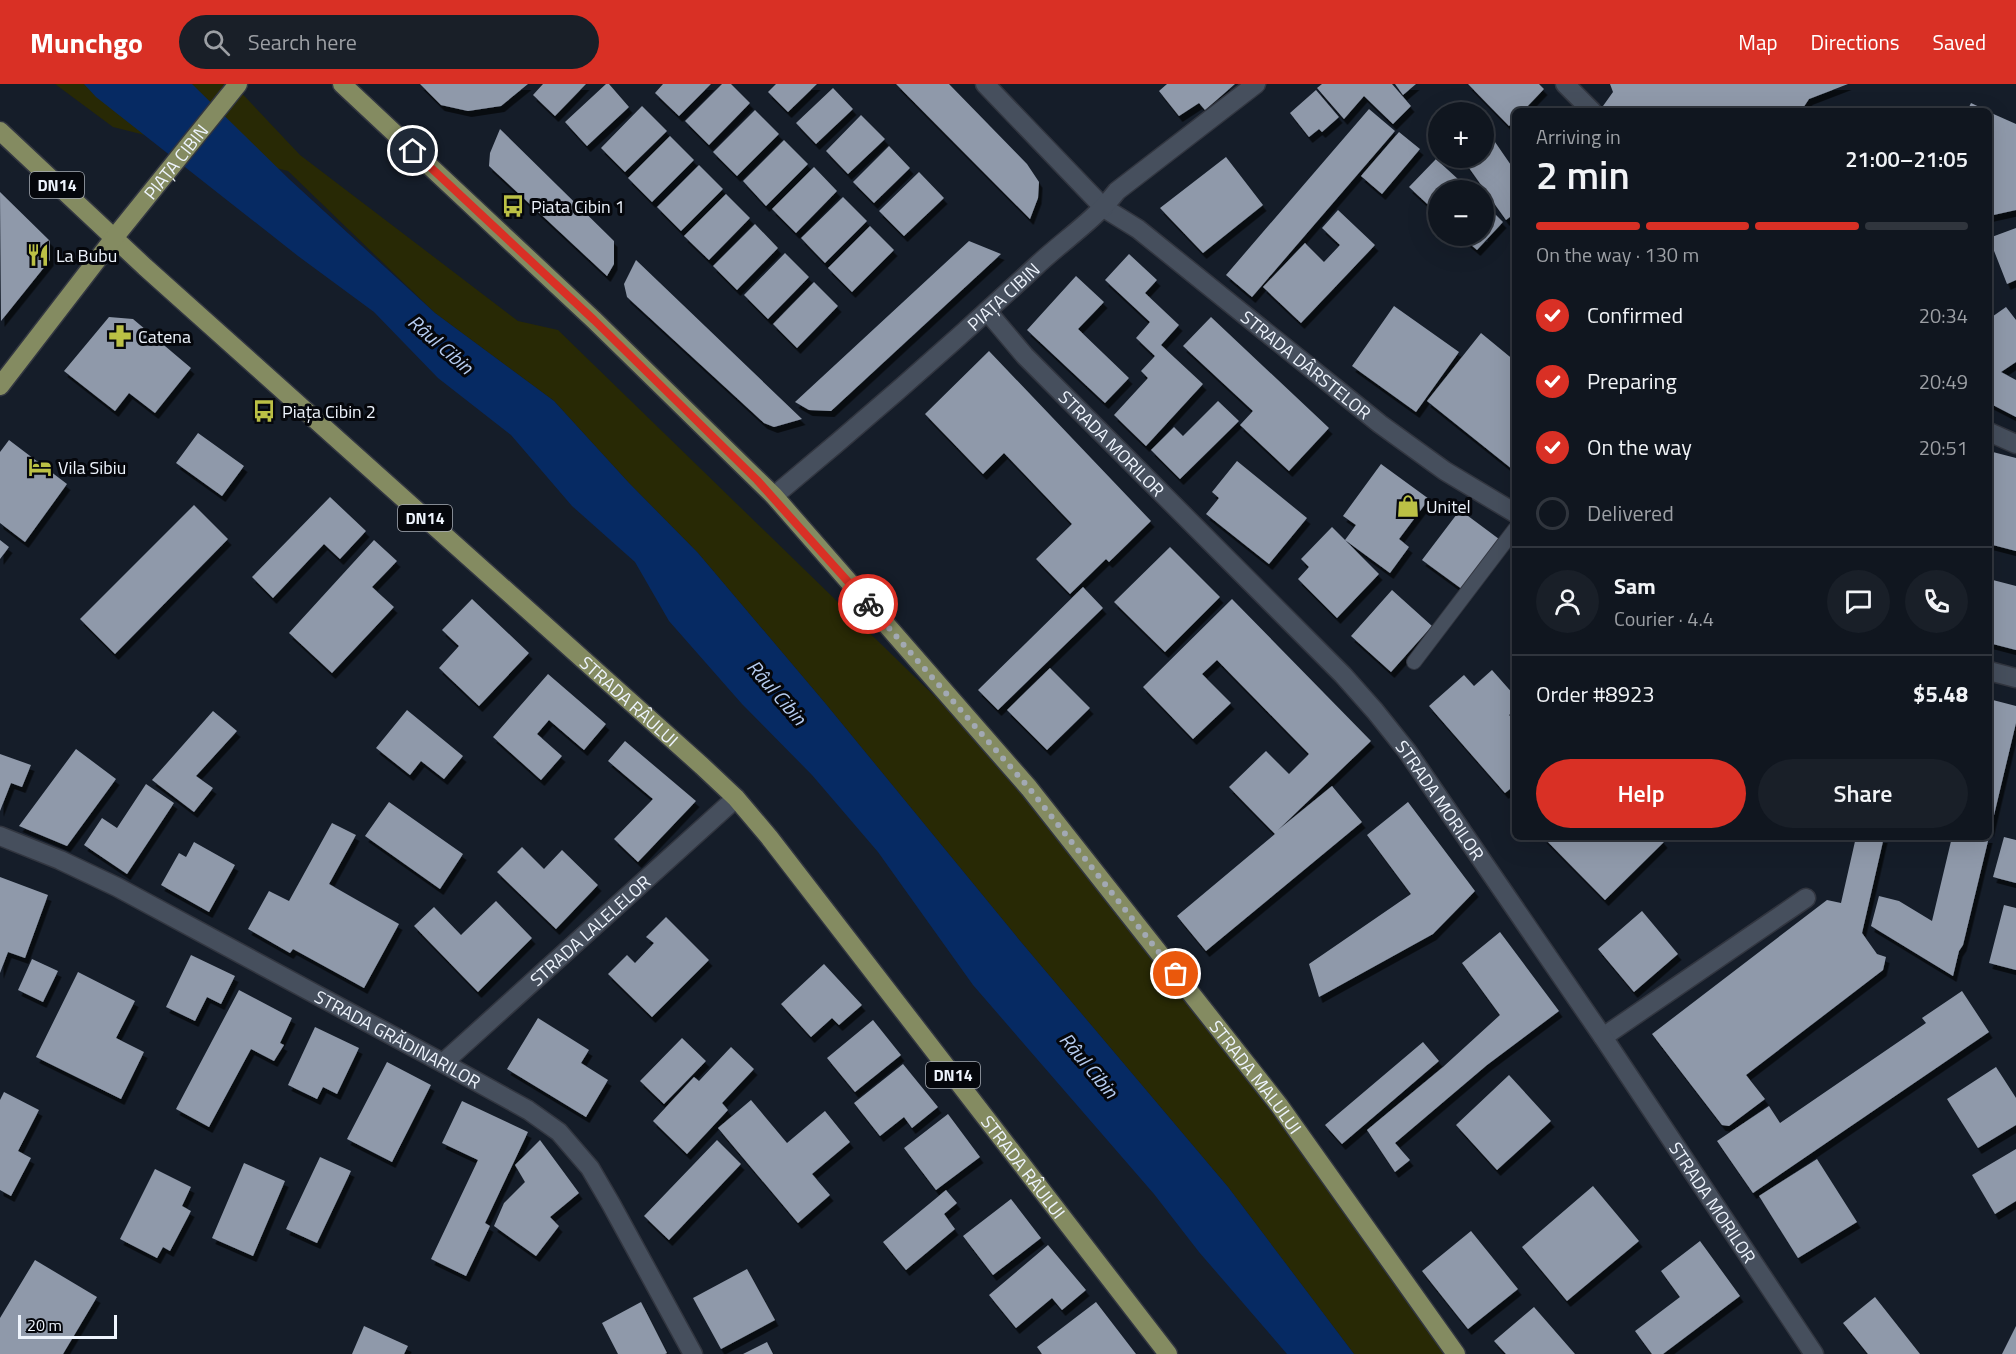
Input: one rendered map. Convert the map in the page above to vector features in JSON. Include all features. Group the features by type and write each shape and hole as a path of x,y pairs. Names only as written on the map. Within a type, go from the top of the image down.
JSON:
{"main road":[{"name":"PIAȚA CIBIN","path":"0,386 114,238 238,84"},
{"name":"STRADA MALULUI","path":"342,84 594,320 774,496 1029,788 1279,1105 1456,1354"},
{"name":"STRADA RÂULUI","path":"0,131 114,238 736,798 769,837 1168,1354"}],"street":[{"path":"985,84 1104,208"},
{"name":"PIAȚA CIBIN","path":"774,496 847,435 987,311 1045,256 1104,208 1118,191 1256,84"},
{"path":"1565,84 1589,108"},
{"name":"STRADA DÂRSTELOR","path":"1104,208 1138,229 1380,424 1445,471 1512,511"},
{"name":"STRADA MORILOR","path":"987,311 1025,356 1334,667 1375,711 1407,751 1603,1037 1814,1354"},
{"path":"1992,433 2016,444"},
{"path":"1992,672 2016,678"},
{"name":"STRADA LALELELOR","path":"442,1063 736,798"},
{"name":"STRADA GRĂDINARILOR","path":"0,836 60,860 117,887 528,1110 559,1132 590,1168 693,1354"},
{"path":"1603,1037 1806,898"}],"lane":[{"path":"1414,662 1512,533"}],"shaded area":[{"path":"55,84 233,84 300,155 518,321 558,330 1029,788 1456,1354 1354,1354 1228,1187 1021,942 825,703 698,553 629,483 554,401 435,313 288,171 113,127"}],"water":[{"name":"Râul Cibin","path":"84,84 192,84 289,179 435,313 554,401 629,483 698,553 825,703 1021,942 1228,1187 1354,1354 1287,1354 1199,1252 1154,1194 973,985 878,852 812,775 742,704 669,621 635,562 572,506 511,435 438,378 374,312 298,256 96,97"}],"building":[{"path":"420,84 528,84 501,106 468,111 441,105"},
{"path":"543,84 586,84 555,116 533,95"},
{"path":"606,84 609,84 629,107 587,146 565,122"},
{"path":"663,84 711,84 679,116 655,93"},
{"path":"722,84 731,84 750,103 709,145 685,121"},
{"path":"776,84 817,84 788,112 768,92"},
{"path":"896,84 949,84 1027,164 1039,182 1038,198 1030,219"},
{"path":"1167,84 1235,84 1205,110 1199,103 1179,116 1159,91"},
{"path":"1322,84 1392,84 1411,106 1393,124 1364,96 1344,119 1317,88"},
{"path":"1395,84 1416,84 1403,95"},
{"path":"1468,84 1539,84 1544,89 1526,108 1512,108 1512,123 1509,126 1494,111 1494,102 1486,102"},
{"path":"1610,84 1848,84 1809,99 1803,108 1606,108 1603,106 1613,92"},
{"path":"833,88 853,109 816,144 796,123"},
{"path":"1316,90 1339,117 1322,132 1319,129 1309,137 1290,113"},
{"path":"1971,103 1982,108 1968,108"},
{"path":"642,106 667,131 625,172 601,148"},
{"path":"1369,109 1395,131 1252,297 1226,275"},
{"path":"755,110 779,134 737,176 713,152"},
{"path":"1992,113 2016,124 2016,210 1992,215"},
{"path":"861,115 885,139 848,174 826,151"},
{"path":"500,129 614,241 614,264 607,276 489,166 490,153"},
{"path":"1399,132 1420,149 1382,194 1361,176"},
{"path":"670,136 694,160 652,202 628,178"},
{"path":"784,140 808,164 766,206 743,181"},
{"path":"1494,141 1512,167 1512,215 1506,220 1494,203 1494,180 1478,180 1469,168 1494,168"},
{"path":"889,146 910,168 874,203 853,182"},
{"path":"1226,157 1263,205 1203,253 1160,208"},
{"path":"699,165 723,189 681,231 657,207"},
{"path":"814,167 837,191 796,233 772,209"},
{"path":"1428,167 1446,168 1459,180 1428,180 1428,205 1409,187"},
{"path":"919,172 944,198 904,236 879,211"},
{"path":"0,192 50,241 50,260 1,321"},
{"path":"726,194 750,218 709,260 684,236"},
{"path":"843,197 867,221 825,263 801,238"},
{"path":"1338,210 1375,245 1301,323 1263,287 1305,243 1324,262 1340,245 1322,228"},
{"path":"1494,213 1503,222 1494,232"},
{"path":"755,224 778,248 737,290 713,266"},
{"path":"870,226 894,250 852,292 828,268"},
{"path":"2016,228 2016,280 2007,284 1992,246 1992,237"},
{"path":"969,241 1001,254 831,411 809,410 795,402"},
{"path":"785,253 809,277 768,319 744,295"},
{"path":"1129,254 1157,280 1145,293 1179,325 1161,345 1203,384 1146,446 1114,415 1148,378 1141,371 1155,356 1136,338 1150,322 1105,280"},
{"path":"636,260 802,419 774,427 764,423 627,297 624,284"},
{"path":"1076,276 1104,302 1078,329 1129,378 1105,403 1027,330"},
{"path":"814,282 838,306 797,348 773,324"},
{"path":"1394,306 1459,352 1416,412 1352,366"},
{"path":"2006,307 2016,320 2016,362 2001,372 2016,380 2016,417 1992,405 1992,317"},
{"path":"109,317 133,319 191,368 155,413 129,393 115,411 64,371"},
{"path":"1211,317 1329,428 1289,471 1240,425 1253,411 1183,346"},
{"path":"1481,333 1512,359 1512,469 1427,401"},
{"path":"989,351 1151,521 1109,562 1106,559 1070,594 1036,559 1072,524 1004,453 983,474 925,414"},
{"path":"1218,401 1239,421 1180,479 1151,450 1174,427 1183,436"},
{"path":"198,433 244,466 222,496 176,463"},
{"path":"9,440 67,484 25,542 0,523 0,452"},
{"path":"1992,452 2016,458 2016,551 1992,545"},
{"path":"1237,461 1307,518 1269,564 1206,514 1219,498 1212,492"},
{"path":"1381,464 1429,499 1399,539 1409,547 1390,573 1345,540 1356,525 1343,516"},
{"path":"330,497 366,531 340,559 324,544 273,598 252,577"},
{"path":"194,505 228,539 115,654 80,619"},
{"path":"1460,510 1503,542 1466,592 1422,560"},
{"path":"1332,527 1379,574 1337,618 1298,579 1309,567 1301,559"},
{"path":"0,540 9,547 0,559"},
{"path":"374,540 397,561 372,587 394,607 332,673 289,633"},
{"path":"1170,547 1220,597 1165,652 1114,602"},
{"path":"1992,580 2016,586 2016,650 1992,644"},
{"path":"1083,587 1103,608 998,710 978,690"},
{"path":"1392,590 1432,626 1391,672 1351,636"},
{"path":"472,599 529,653 479,706 439,668 459,646 442,630"},
{"path":"1232,599 1371,741 1278,830 1332,786 1362,822 1206,951 1177,916 1275,834 1229,787 1266,751 1289,774 1309,754 1217,660 1202,674 1231,703 1193,739 1143,687"},
{"path":"1050,668 1090,708 1047,750 1007,710"},
{"path":"1492,670 1512,693 1512,712 1509,715 1512,718 1512,787 1505,793 1429,706 1464,675 1474,686"},
{"path":"548,674 606,724 584,750 549,720 537,734 562,756 541,780 493,737"},
{"path":"1992,700 2016,706 2016,723 1992,824"},
{"path":"407,710 463,756 444,779 421,761 410,775 376,748"},
{"path":"213,711 237,731 196,776 213,788 194,812 152,780"},
{"path":"625,741 696,801 638,862 614,839 653,799 608,761"},
{"path":"76,749 116,779 67,846 19,826"},
{"path":"0,754 31,765 22,787 11,783 0,811"},
{"path":"146,784 174,803 127,874 84,845 102,818 117,828"},
{"path":"389,802 463,854 440,889 365,836"},
{"path":"1408,802 1475,891 1433,934 1319,997 1309,964 1411,894 1367,835"},
{"path":"332,823 356,835 329,884 399,924 364,988 293,949 290,953 248,929 269,891 289,901"},
{"path":"2004,837 2016,840 2016,883 1993,877"},
{"path":"1546,840 1662,840 1664,842 1605,900"},
{"path":"1855,840 1883,840 1862,933 1877,954 1886,957 1883,970 1746,1075 1765,1099 1729,1126 1722,1125 1652,1034 1827,900 1841,903"},
{"path":"1951,840 1988,840 1963,945 1959,951 1953,976 1871,926 1879,896 1899,901 1932,921"},
{"path":"194,842 235,865 209,912 161,885 179,853 186,857"},
{"path":"522,847 544,869 562,850 598,885 556,929 497,872"},
{"path":"0,877 48,895 25,958 8,952 0,973"},
{"path":"496,901 532,938 478,992 414,926 434,907 461,935"},
{"path":"2004,905 2016,908 2016,970 1989,963"},
{"path":"1642,911 1678,954 1634,992 1598,949"},
{"path":"666,917 709,960 652,1017 608,974 627,955 635,963 654,943 646,937"},
{"path":"1500,932 1559,1011 1487,1065 1395,1143 1410,1160 1395,1172 1367,1130 1443,1067 1500,1015 1462,963"},
{"path":"191,955 235,976 221,1004 207,997 195,1021 166,1007"},
{"path":"32,959 58,971 43,1002 18,990"},
{"path":"824,964 862,1005 839,1025 832,1018 811,1037 781,1004"},
{"path":"78,972 135,1001 116,1038 144,1052 121,1099 36,1057"},
{"path":"239,990 292,1018 280,1043 284,1045 274,1061 251,1049 209,1127 176,1109"},
{"path":"1962,991 1989,1032 1753,1193 1717,1141 1769,1106 1780,1123 1926,1023 1922,1018"},
{"path":"538,1018 589,1050 581,1063 608,1080 586,1117 507,1069"},
{"path":"873,1020 901,1055 855,1092 827,1058"},
{"path":"315,1027 359,1048 337,1094 323,1087 317,1099 288,1085"},
{"path":"682,1038 706,1061 664,1104 640,1081"},
{"path":"1423,1042 1439,1061 1342,1144 1325,1125"},
{"path":"731,1047 754,1069 722,1103 728,1110 687,1154 653,1121 694,1077 699,1081"},
{"path":"387,1062 431,1085 392,1162 347,1139"},
{"path":"903,1064 938,1107 912,1128 904,1117 880,1136 854,1103"},
{"path":"1996,1067 2016,1098 2016,1125 1978,1148 1947,1099"},
{"path":"1509,1075 1551,1121 1497,1170 1456,1125"},
{"path":"4,1092 39,1110 18,1151 31,1158 11,1196 0,1190 0,1100"},
{"path":"751,1100 787,1143 825,1111 850,1142 812,1174 830,1195 798,1223 718,1128"},
{"path":"462,1101 528,1132 485,1223 490,1226 466,1276 431,1259 478,1160 442,1143"},
{"path":"948,1114 980,1157 936,1190 904,1148"},
{"path":"540,1140 579,1193 550,1217 559,1226 536,1256 494,1226 504,1203 525,1182 515,1165"},
{"path":"717,1140 741,1164 669,1240 644,1216"},
{"path":"2016,1149 2016,1201 1995,1214 1972,1175"},
{"path":"320,1157 351,1171 317,1243 286,1229"},
{"path":"1817,1159 1857,1222 1798,1258 1759,1196"},
{"path":"244,1163 285,1181 253,1256 212,1238"},
{"path":"155,1169 191,1187 182,1206 191,1211 170,1251 163,1247 157,1258 120,1239"},
{"path":"1593,1186 1639,1241 1567,1301 1522,1247"},
{"path":"946,1190 957,1203 944,1214 955,1229 906,1270 883,1242"},
{"path":"1011,1199 1041,1238 993,1275 963,1236"},
{"path":"1471,1231 1518,1289 1468,1329 1422,1271"},
{"path":"1700,1241 1740,1296 1663,1354 1652,1354 1635,1331 1680,1297 1661,1271"},
{"path":"1048,1245 1086,1290 1062,1310 1052,1298 1016,1328 989,1295"},
{"path":"35,1260 97,1297 63,1354 0,1354 0,1318"},
{"path":"747,1269 775,1320 721,1349 693,1298"},
{"path":"1875,1297 1920,1354 1868,1354 1843,1323"},
{"path":"641,1302 667,1353 665,1354 618,1354 602,1323"},
{"path":"1096,1302 1136,1354 1042,1354 1037,1347"},
{"path":"1534,1307 1575,1354 1506,1354 1494,1341"},
{"path":"364,1326 408,1346 404,1354 352,1354"},
{"path":"2016,1326 2016,1354 2002,1354"},
{"path":"767,1342 773,1354 743,1354"}],"way so far":[{"path":"868,604 1029,788 1176,974"}],"place":[{"name":"Piata Cibin 1","path":"513,206"},
{"name":"La Bubu","path":"38,255"},
{"name":"Catena","path":"120,336"},
{"name":"Piața Cibin 2","path":"264,411"},
{"name":"Vila Sibiu","path":"40,467"},
{"name":"Unitel","path":"1408,506"}],"route":[{"path":"413,151 594,320 774,496 868,604"}]}
